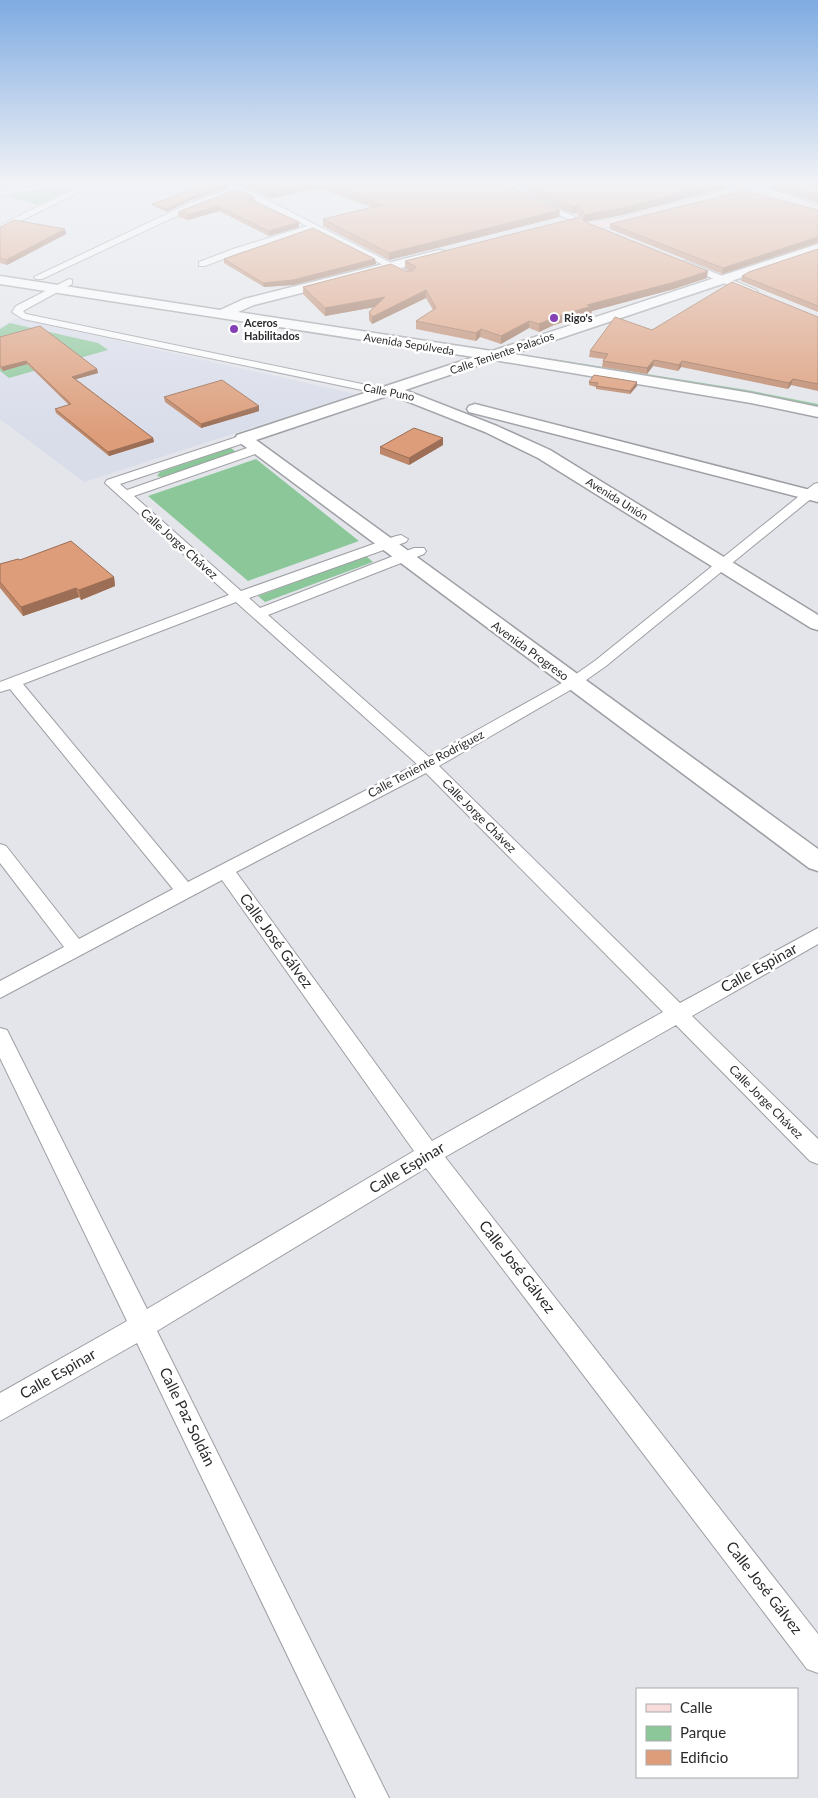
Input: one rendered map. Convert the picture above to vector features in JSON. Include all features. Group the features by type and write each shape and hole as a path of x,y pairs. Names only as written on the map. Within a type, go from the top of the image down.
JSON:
{"street":[{"path":"39,277 60,267"},
{"path":"221,314 236,307 384,267"},
{"path":"394,267 409,275"},
{"path":"387,281 440,267"},
{"path":"692,267 759,295"},
{"name":"Calle Teniente Palacios","path":"514,355 532,353 767,267"},
{"name":"Calle Teniente Palacios","path":"256,442 405,395 514,355 726,282 779,267"},
{"name":"Avenida Sepúlveda","path":"0,271 236,307 277,311 339,328 495,356 514,355"},
{"name":"Avenida Sepúlveda","path":"0,280 253,319 339,328 514,355 818,412"},
{"name":"Calle Puno","path":"69,282 20,308 17,312 23,316 478,410 815,493"},
{"path":"253,319 277,311"},
{"path":"532,353 760,390 818,402"},
{"name":"Calle Teniente Palacios","path":"256,442 386,392 495,356"},
{"name":"Avenida Unión","path":"405,395 490,429 544,454 818,624"},
{"path":"126,495 256,442"},
{"name":"Calle Jorge Chávez","path":"256,442 111,483 256,614 428,765 818,1154"},
{"name":"Avenida Progreso","path":"256,442 580,678 818,862"},
{"name":"Calle Teniente Rodríguez","path":"0,990 184,891 428,765 580,678 815,493"},
{"path":"184,891 7,685 237,597 402,548"},
{"path":"256,614 402,548"},
{"name":"Avenida Progreso","path":"580,678 818,841"},
{"path":"0,850 76,949"},
{"name":"Calle José Gálvez","path":"225,870 430,1154 818,1658"},
{"name":"Calle Espinar","path":"0,1408 142,1326 430,1154 818,935"},
{"name":"Calle Paz Soldán","path":"0,1036 373,1798"}],"shaded area":[{"path":"16,318 356,394 84,482 0,419 0,327"}],"green space":[{"path":"10,323 98,343 108,350 9,378 0,371 0,329"},
{"path":"547,358 747,390 818,404 818,408 545,360"},
{"path":"231,448 236,452 165,478 157,476 160,472"},
{"path":"256,459 359,541 248,581 148,496"},
{"path":"366,556 373,562 265,602 258,596"}],"building":[{"path":"237,267 344,267 293,280 263,283"},
{"path":"380,267 397,267 405,271 412,271 416,267 698,267 708,271 675,282 587,305 592,306 539,324 529,321 501,336 481,329 476,333 416,321 436,308 426,290 372,317 369,312 385,297 325,308 303,287"},
{"path":"764,267 818,267 818,306 742,276"},
{"path":"732,282 818,317 818,384 793,379 789,383 682,361 679,365 654,360 647,368 603,361 608,354 590,351 615,317 652,330"},
{"path":"40,326 97,369 72,377 153,438 108,452 55,409 71,404 26,361 0,366 0,337"},
{"path":"594,375 637,382 630,391 596,386 598,383 589,382"},
{"path":"222,380 259,406 201,424 164,397"},
{"path":"414,428 443,438 409,458 380,447"},
{"path":"71,541 114,577 79,590 76,588 21,607 0,582 0,564 20,560"}],"place":[{"name":"Rigo's","path":"554,318"},
{"name":"Aceros Habilitados","path":"234,329"}]}
